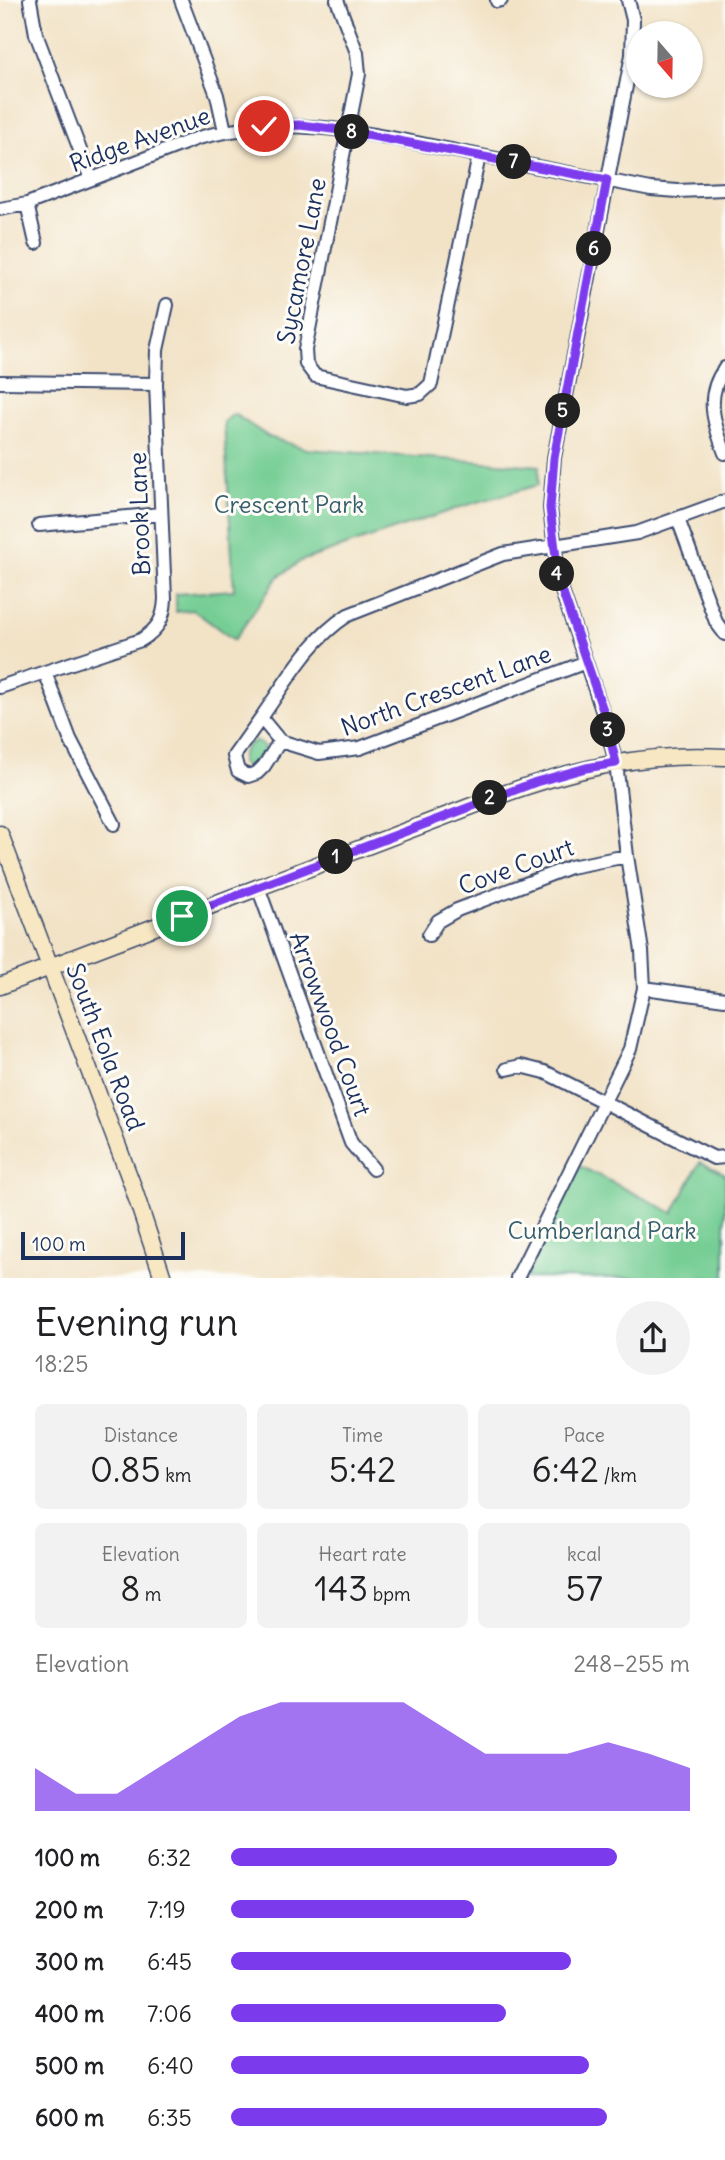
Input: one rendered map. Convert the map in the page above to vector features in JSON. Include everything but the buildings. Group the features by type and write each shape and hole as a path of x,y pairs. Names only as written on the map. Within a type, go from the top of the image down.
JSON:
{"street":[{"path":"30,0 36,34 91,179"},
{"path":"181,0 217,95 225,131"},
{"path":"337,0 359,63 348,131"},
{"path":"517,1278 630,1049 644,988 642,951 616,763 604,713 559,582 550,508 554,458 632,55 634,20 628,0"},
{"name":"Ridge Avenue","path":"0,209 27,204 179,145 225,131 281,125 317,126 348,131 678,191 725,190"},
{"name":"Sycamore Lane","path":"348,131 305,349 306,364 316,376 324,379 407,396 414,396 426,390 433,377 479,156"},
{"path":"27,204 36,243"},
{"name":"Brook Lane","path":"0,687 141,640 157,628 164,612 156,384 157,350 167,305"},
{"path":"725,368 717,379 712,405 713,421 725,453"},
{"path":"0,382 156,384"},
{"path":"261,718 280,741 257,773 248,776 238,771 234,756 314,643 348,615 503,554 637,533 725,501"},
{"path":"39,525 160,514"},
{"path":"678,519 716,622 725,634"},
{"name":"North Crescent Lane","path":"280,741 319,752 360,748 586,662"},
{"path":"45,672 69,739 114,824"},
{"path":"0,986 536,782 586,768 660,757 725,757"},
{"name":"South Eola Road","path":"0,834 4,855 50,967 151,1235 163,1278"},
{"name":"Cove Court","path":"429,934 438,920 457,910 570,867 627,856"},
{"name":"Arrowwood Court","path":"258,887 351,1143 373,1169"},
{"path":"644,988 725,999"},
{"path":"507,1069 521,1066 545,1072 714,1158 725,1157"}],"green space":[{"name":"Crescent Park","path":"234,414 269,437 307,449 539,466 538,485 464,506 301,561 278,577 234,640 193,610 176,612 176,594 234,590 224,422"},
{"path":"255,741 264,746 264,754 255,767 245,767 241,763 243,753 249,744"},
{"name":"Cumberland Park","path":"700,1162 725,1174 725,1278 526,1278 580,1166 673,1213"}],"route":[{"path":"182,916 536,782 616,763 604,713 563,598 554,557 550,508 554,458 607,180 317,126 264,126"}]}
